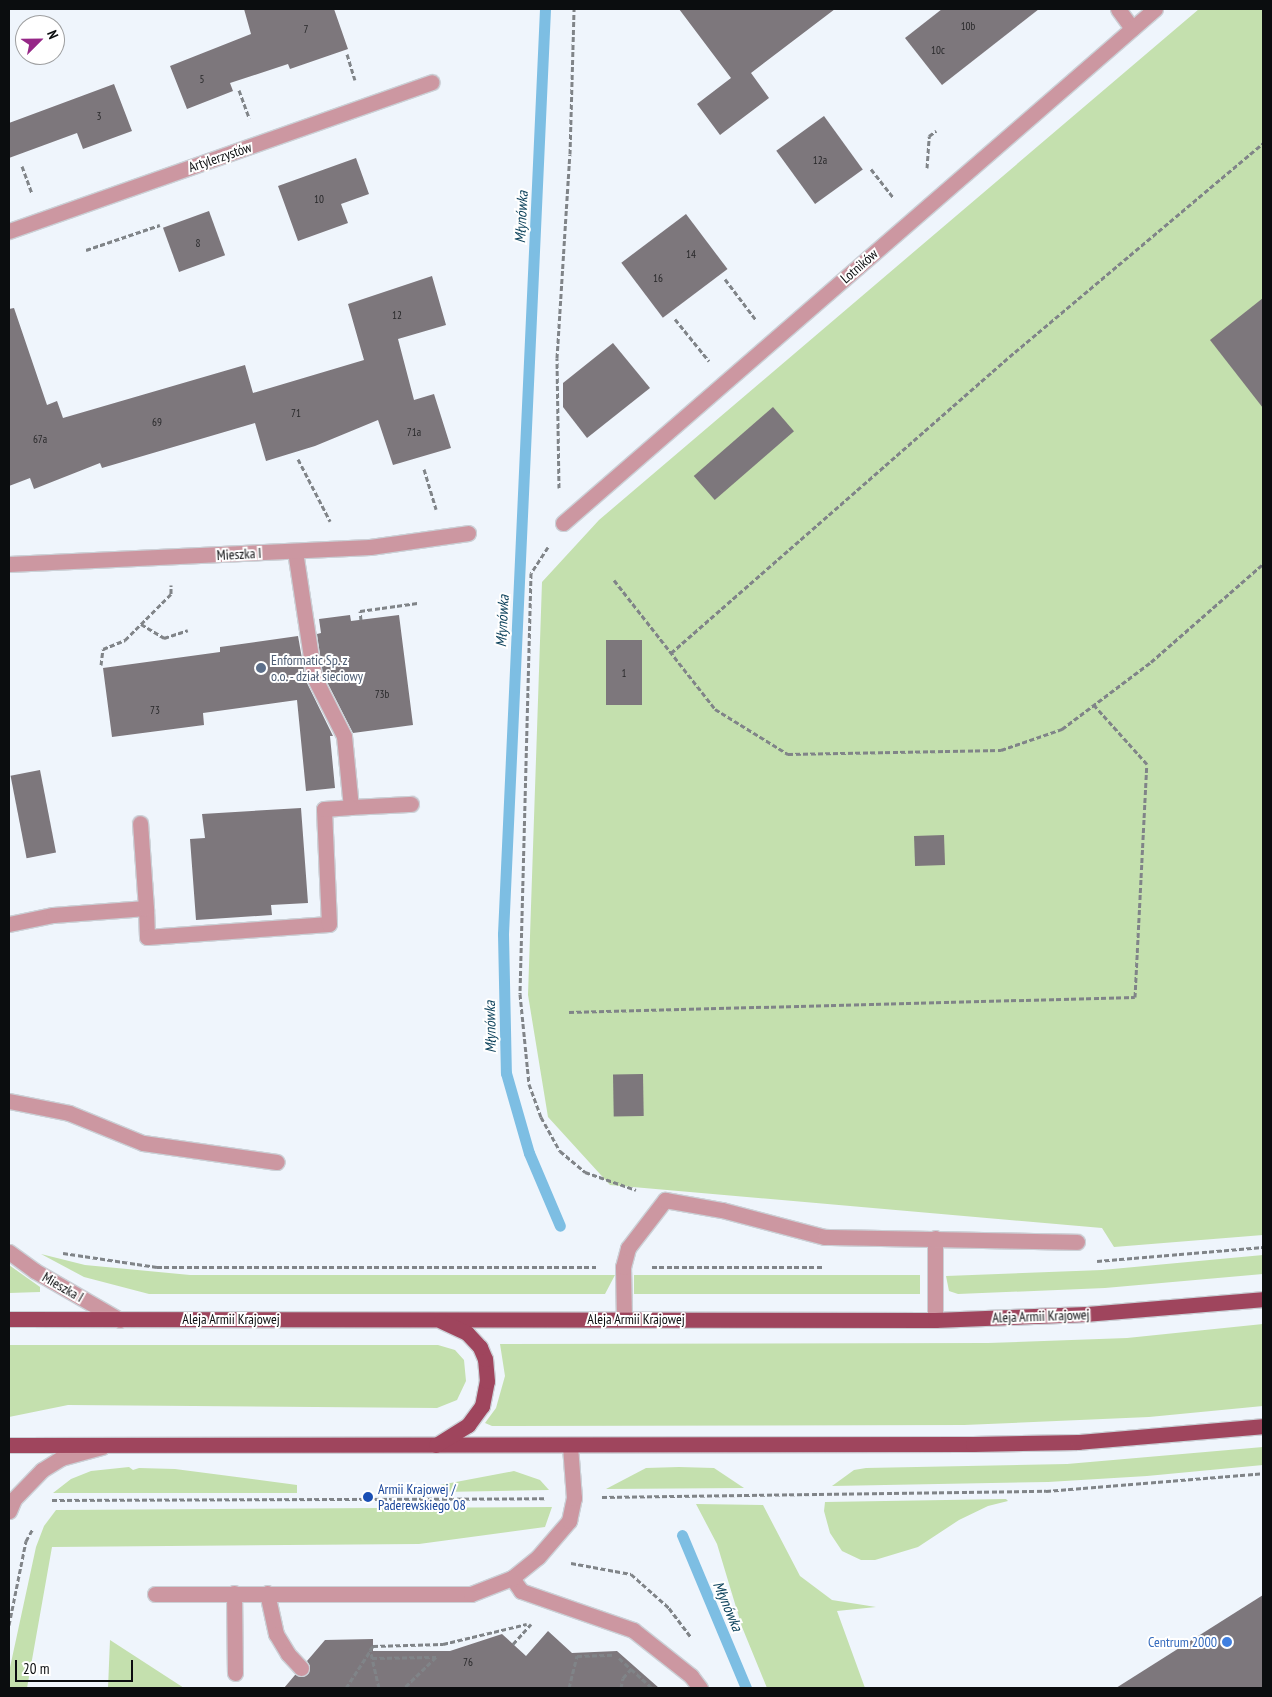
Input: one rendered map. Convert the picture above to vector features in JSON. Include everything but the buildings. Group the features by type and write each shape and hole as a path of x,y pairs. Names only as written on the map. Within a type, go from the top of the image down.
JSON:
{"main road":[{"name":"Aleja Armii Krajowej","path":"9,1319 935,1320 1086,1314 1263,1299"},
{"path":"434,1446 468,1425 482,1406 487,1380 485,1359 480,1347 466,1333 438,1319"},
{"path":"9,1445 570,1446 1078,1442 1263,1426"}],"street":[{"path":"1118,9 1132,28"},
{"name":"Lotników","path":"563,523 1155,9"},
{"name":"Artylerzystów","path":"9,231 432,82"},
{"name":"Mieszka I","path":"9,564 331,550 468,533"},
{"path":"295,551 314,677 344,736 351,807"},
{"path":"140,823 147,937 330,924 324,808 411,804"},
{"path":"9,924 52,915 146,908"},
{"path":"9,1101 70,1113 143,1142 277,1162"},
{"path":"624,1319 624,1267 628,1248 665,1200 722,1210 825,1237 1077,1242"},
{"path":"934,1238 935,1320"},
{"name":"Mieszka I","path":"9,1252 34,1271 120,1320"},
{"path":"9,1512 14,1499 42,1470 61,1458 109,1445"},
{"path":"155,1594 471,1594 512,1578 538,1557 569,1521 574,1498 570,1446"},
{"path":"512,1578 521,1591 633,1630 691,1676 700,1688"},
{"path":"234,1593 235,1673"},
{"path":"268,1593 276,1634 288,1654 301,1668"}],"path":[{"path":"574,9 570,154 557,358 557,463 563,523 532,573 520,994 529,1084 541,1117 560,1152 585,1172 665,1200"},
{"path":"347,54 358,87"},
{"path":"239,90 251,124"},
{"path":"671,653 1015,352 1263,143"},
{"path":"22,166 34,201"},
{"path":"871,169 898,204"},
{"path":"86,250 160,225"},
{"path":"724,279 759,323"},
{"path":"675,319 710,363"},
{"path":"298,459 330,519 331,550"},
{"path":"424,469 444,537"},
{"path":"614,580 716,709 788,754 1002,750 1062,729 1151,662 1263,564"},
{"path":"101,665 103,649 125,640 171,594 170,581"},
{"path":"361,620 360,611 417,603"},
{"path":"141,624 164,638 188,630"},
{"path":"569,1012 1135,997 1147,764 1094,704"},
{"path":"1096,1261 1263,1247"},
{"path":"54,1250 107,1261 157,1267 828,1267"},
{"path":"51,1505 56,1500 574,1498 1046,1491 1263,1473"},
{"path":"9,1625 26,1541 37,1522"},
{"path":"346,1688 373,1646 443,1644 533,1622"},
{"path":"370,1650 379,1688"},
{"path":"569,1688 576,1656 616,1655 652,1688"},
{"path":"372,1658 436,1657 404,1688"},
{"path":"621,1688 623,1678 631,1669"}],"green space":[{"path":"1199,9 1263,9 1263,1235 1114,1247 1102,1228 610,1185 548,1117 528,995 542,582 599,520"},
{"path":"41,1254 85,1265 190,1275 615,1275 605,1294 149,1294 84,1277"},
{"path":"1263,1255 1263,1274 1105,1288 958,1294 949,1291 946,1276 1102,1270"},
{"path":"9,1265 40,1287 40,1292 9,1293"},
{"path":"634,1275 920,1275 920,1294 634,1294"},
{"path":"1263,1324 1263,1406 1149,1417 964,1425 492,1426 485,1423 496,1408 505,1376 500,1344 988,1343 1127,1338"},
{"path":"9,1345 438,1345 455,1350 464,1360 466,1381 457,1400 437,1408 68,1405 9,1417"},
{"path":"1263,1447 1263,1465 1147,1476 1048,1482 832,1486 854,1470 866,1468 1067,1464"},
{"path":"129,1467 133,1470 139,1468 175,1469 297,1485 297,1493 53,1493 71,1479 91,1471"},
{"path":"646,1468 714,1468 744,1488 606,1489"},
{"path":"514,1471 540,1480 549,1490 441,1492 440,1485"},
{"path":"1006,1499 1008,1501 988,1506 959,1520 918,1547 875,1560 861,1560 842,1551 830,1533 824,1511 825,1502"},
{"path":"696,1504 763,1505 800,1576 832,1600 876,1607 837,1611 865,1688 767,1688 742,1627 717,1544"},
{"path":"552,1507 545,1527 419,1544 52,1547 27,1688 9,1688 9,1672 36,1547 44,1526 56,1510"},
{"path":"110,1640 184,1688 108,1688"}],"waterway":[{"name":"Młynówka","path":"545,9 503,934 506,1073 529,1153 560,1226"},
{"name":"Młynówka","path":"682,1535 746,1688"}],"place":[{"name":"Enformatic Sp. z o.o. - dział sieciowy","path":"261,668"},
{"name":"Armii Krajowej / Paderewskiego 08","path":"368,1497"},
{"name":"Centrum 2000","path":"1227,1642"}]}
